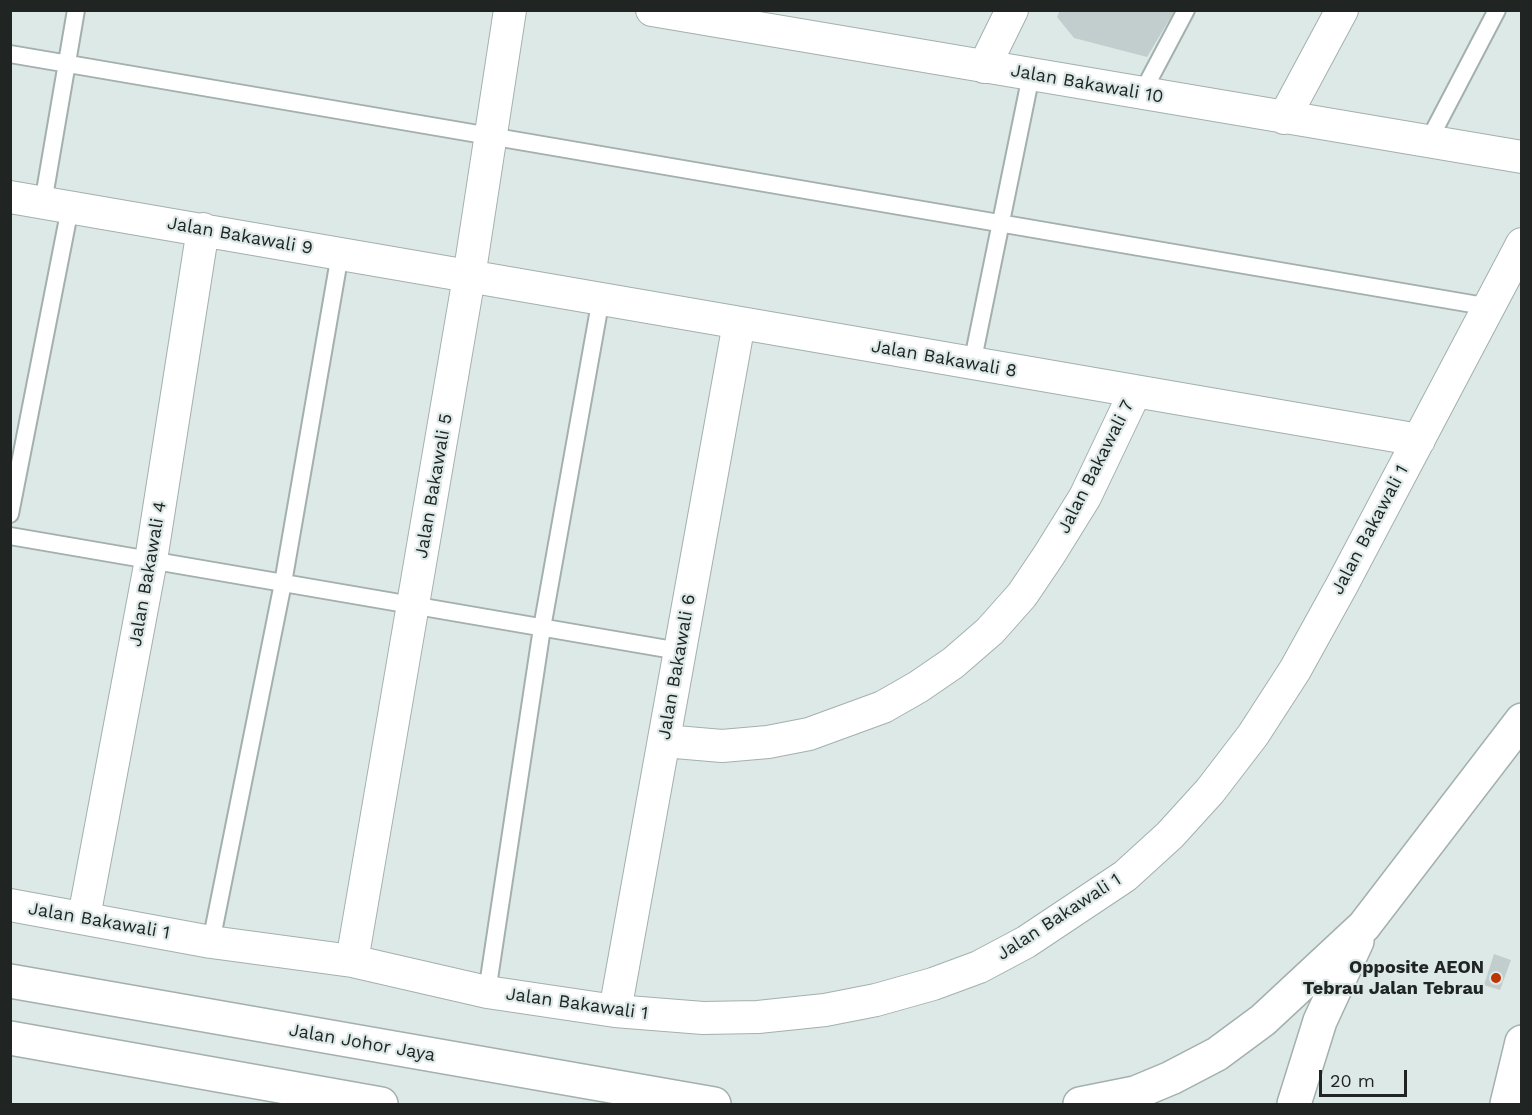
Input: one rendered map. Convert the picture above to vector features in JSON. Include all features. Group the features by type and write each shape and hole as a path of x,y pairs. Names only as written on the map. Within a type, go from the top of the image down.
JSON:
{"main road":[{"path":"1080,1104 1135,1094 1217,1054 1263,1020 1364,926 1521,720"},
{"path":"1294,1104 1320,1021 1364,926"},
{"name":"Jalan Johor Jaya","path":"10,981 714,1104"},
{"path":"10,1038 381,1104"},
{"path":"1507,1104 1521,1042"}],"street":[{"name":"Jalan Bakawali 5","path":"352,961 469,277 510,10"},
{"name":"Jalan Bakawali 10","path":"652,10 1521,158"},
{"path":"984,67 1012,10"},
{"path":"1284,118 1342,10"},
{"name":"Jalan Bakawali 9","path":"10,197 469,277"},
{"name":"Jalan Bakawali 4","path":"84,917 151,560 202,229"},
{"name":"Jalan Bakawali 1","path":"10,905 211,942 352,961 487,992 615,1011 703,1018 758,1017 825,1010 876,1000 933,984 979,966 1026,942 1125,876 1170,836 1210,791 1253,735 1295,670 1490,307 1521,244"},
{"name":"Jalan Bakawali 8","path":"469,277 1419,440"},
{"name":"Jalan Bakawali 6","path":"615,1011 739,323"},
{"name":"Jalan Bakawali 7","path":"664,741 722,746 768,742 809,734 883,707 953,663 1022,595 1049,555 1085,496 1135,392"}],"lane":[{"path":"10,514 56,205 67,65 76,10"},
{"path":"1142,93 1186,10"},
{"path":"1428,142 1497,10"},
{"path":"10,54 1490,307"},
{"path":"972,364 1031,75"},
{"path":"211,942 283,583 340,254"},
{"path":"487,992 542,628 601,298"},
{"path":"10,536 679,651"}],"building":[{"path":"1060,10 1175,10 1147,57 1074,38 1057,17"},
{"path":"1494,954 1511,960 1500,990 1484,985"}],"place":[{"name":"Opposite AEON Tebrau Jalan Tebrau","path":"1496,978"}]}
